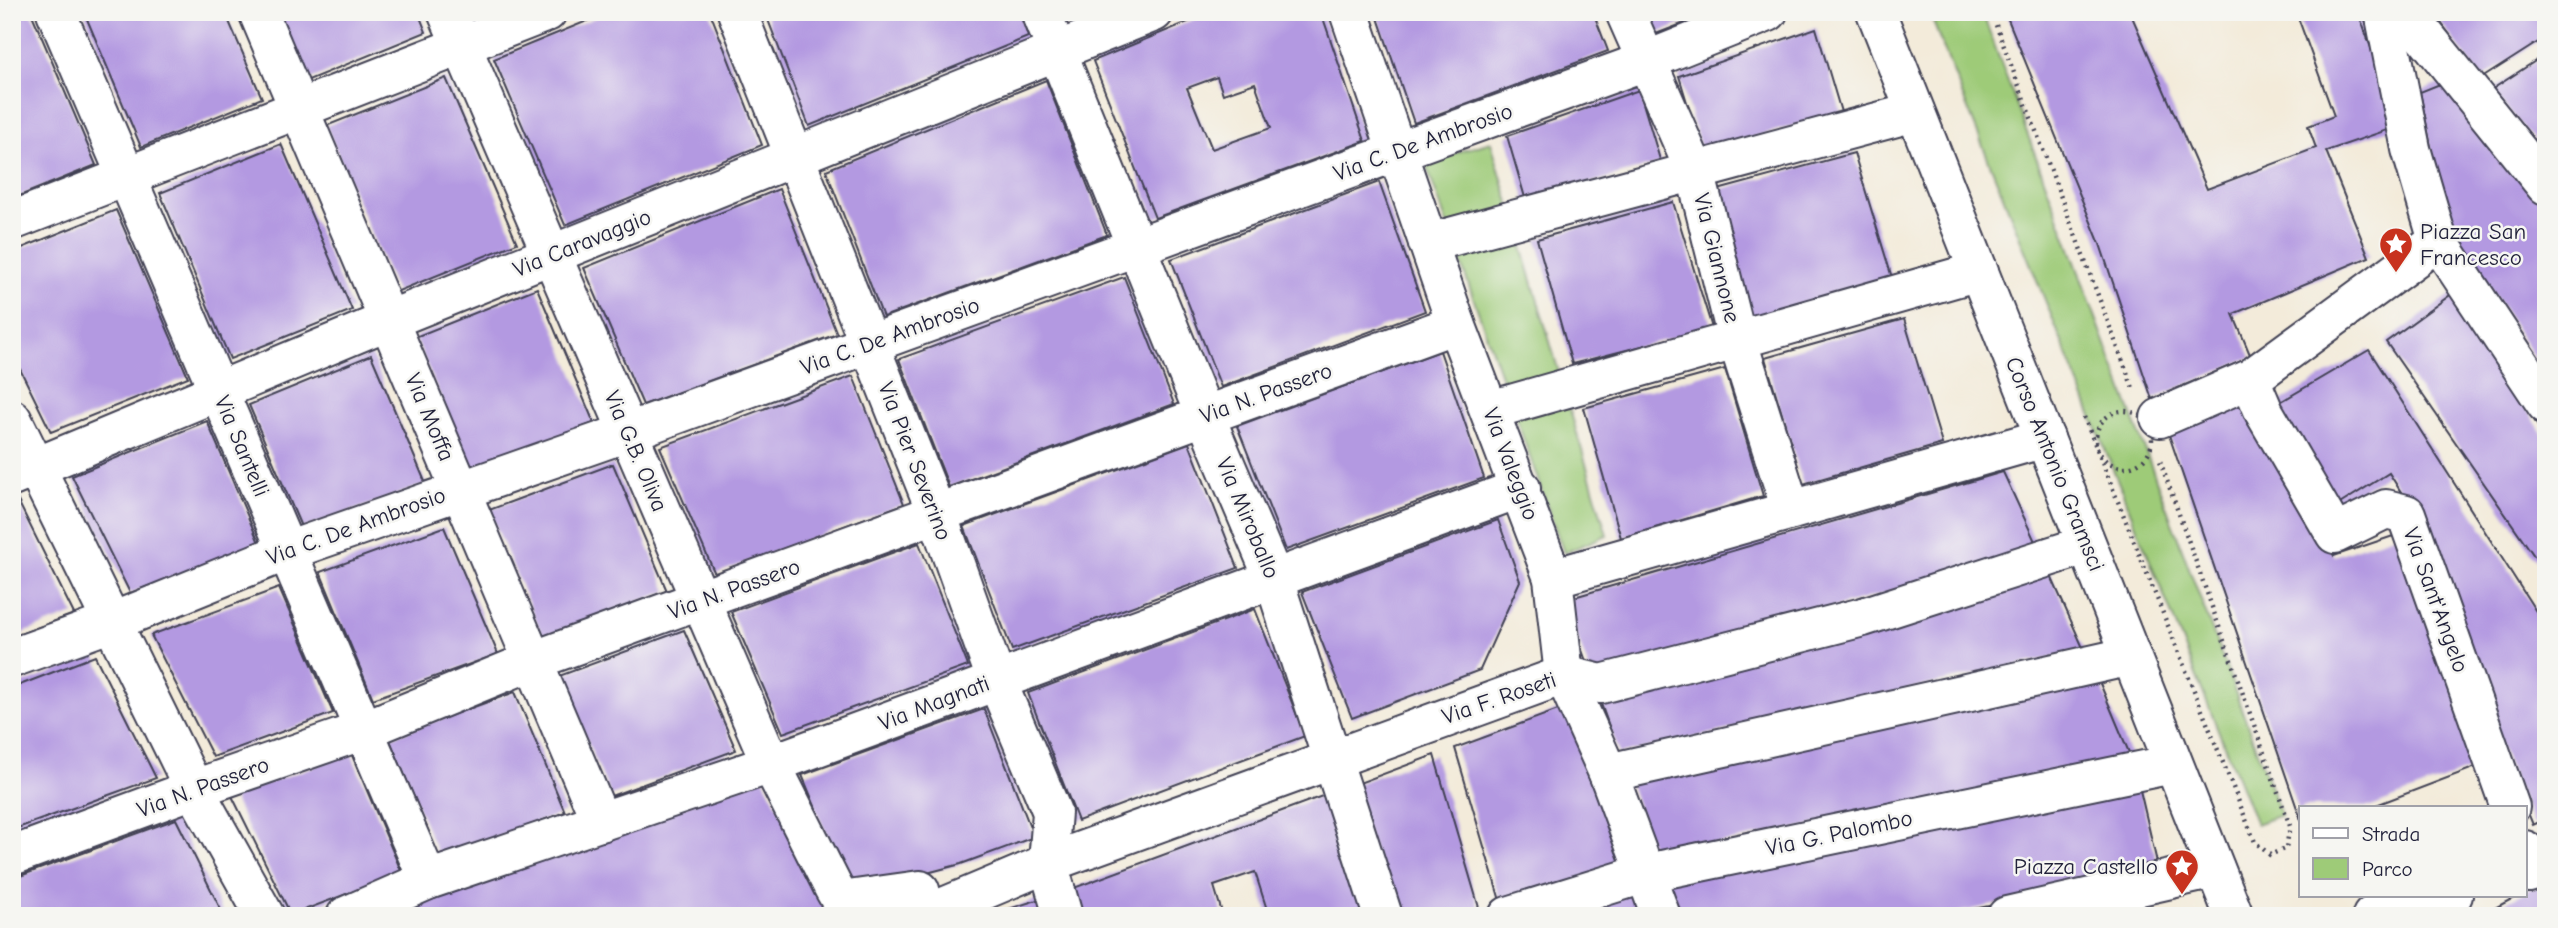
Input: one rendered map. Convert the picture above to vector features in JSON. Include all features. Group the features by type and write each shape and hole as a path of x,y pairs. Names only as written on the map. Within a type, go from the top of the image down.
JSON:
{"street":[{"name":"Via Santelli","path":"56,12 428,880"},
{"name":"Via Moffa","path":"258,12 601,822"},
{"name":"Via G.B. Oliva","path":"447,12 771,764 833,887 841,901 920,890 927,915"},
{"path":"12,221 126,174 300,111 462,48 547,12"},
{"name":"Via Pier Severino","path":"737,12 792,158 937,514 996,679 1052,812 1048,863 1063,916"},
{"name":"Via Miroballo","path":"1041,12 1273,577 1383,916"},
{"name":"Via Caravaggio","path":"24,472 388,320 1154,12"},
{"name":"Via Valeggio","path":"1349,12 1395,153 1456,324 1521,488 1553,578 1564,675 1608,773 1661,916"},
{"name":"Via Giannone","path":"1625,12 1695,171 1737,339 1791,510"},
{"name":"Via C. De Ambrosio","path":"12,658 112,622 287,551 460,488 628,432 1395,153 1646,61 1768,12"},
{"name":"Corso Antonio Gramsci","path":"1876,12 2234,916"},
{"path":"2384,12 2411,149 2438,241 2546,404"},
{"path":"2406,12 2546,186"},
{"path":"1428,243 1915,112"},
{"path":"2146,409 2250,379 2438,241"},
{"path":"1490,410 1979,271"},
{"name":"Via N. Passero","path":"12,856 364,730 532,661 1456,324"},
{"name":"Via Sant'Angelo","path":"2250,379 2264,412 2335,534 2386,509 2406,514 2510,806"},
{"path":"12,419 24,472 112,622 194,789 265,916"},
{"path":"1553,578 2045,438"},
{"name":"Via Magnati","path":"346,916 428,880 771,764 1273,577 1521,488"},
{"name":"Via F. Roseti","path":"927,915 1048,863 1330,758 1564,675 1601,684 1863,617 2087,545"},
{"path":"1608,773 2131,656"},
{"name":"Via G. Palombo","path":"1508,916 1647,873 2174,764"},
{"path":"2007,916 2216,869"},
{"path":"2372,916 2452,902"}],"path":[{"path":"1991,12 2146,409 2290,825 2286,848 2270,855 2255,842 2080,407"}],"green space":[{"path":"1929,12 1982,12 2281,815 2256,824"},
{"path":"1491,142 1607,535 1564,553 1425,162"}],"building":[{"path":"12,12 31,12 96,165 12,199"},
{"path":"84,12 225,12 262,98 141,147"},
{"path":"277,12 418,12 426,32 306,81"},
{"path":"609,12 710,12 762,145 565,225 494,59"},
{"path":"765,12 1019,12 1028,37 809,126"},
{"path":"1212,12 1321,12 1365,141 1155,218 1093,61","holes":["1217,77 1223,94 1255,83 1271,128 1212,149 1187,88"]},
{"path":"1376,12 1593,12 1608,51 1414,123"},
{"path":"1639,12 1713,12 1648,37"},
{"path":"2005,12 2130,12 2207,189 2316,148 2308,126 2334,116 2296,12 2358,12 2399,126 2326,151 2369,257 2233,314 2251,357 2152,399 2100,244"},
{"path":"2433,12 2546,12 2546,37 2482,78"},
{"path":"1816,28 1841,112 1702,152 1679,76"},
{"path":"2546,54 2546,154 2491,90"},
{"path":"446,78 517,243 396,292 326,126"},
{"path":"1046,80 1107,235 883,317 826,170"},
{"path":"2450,80 2546,193 2546,377 2457,235 2442,202 2420,92"},
{"path":"1639,90 1661,163 1526,201 1507,136"},
{"path":"281,144 352,310 230,359 160,193"},
{"path":"1854,153 1893,281 1752,318 1714,191"},
{"path":"1379,182 1425,311 1221,387 1171,259"},
{"path":"779,189 837,334 643,405 584,268"},
{"path":"1673,202 1712,328 1572,364 1537,239"},
{"path":"116,210 188,377 51,432 12,353 12,252"},
{"path":"1124,277 1174,404 949,487 899,359"},
{"path":"537,288 594,423 471,468 415,337"},
{"path":"2453,293 2546,439 2546,573 2386,342"},
{"path":"1904,319 1942,444 1803,484 1765,358"},
{"path":"2369,350 2546,627 2546,819 2533,825 2484,706 2418,519 2389,473 2335,507 2270,408"},
{"path":"1440,351 1484,478 1286,550 1237,426"},
{"path":"371,355 426,484 302,529 249,405"},
{"path":"1725,369 1763,496 1621,538 1584,408"},
{"path":"853,376 904,504 715,574 660,447"},
{"path":"2246,395 2334,556 2399,534 2484,764 2374,806 2299,806 2299,814 2169,435"},
{"path":"207,421 260,545 130,593 72,476"},
{"path":"1189,443 1238,568 1012,650 964,526"},
{"path":"613,464 667,591 543,637 489,510"},
{"path":"2003,472 2039,550 1591,675 1564,600"},
{"path":"17,499 74,614 12,637 12,501"},
{"path":"1498,520 1520,581 1480,670 1352,718 1302,592"},
{"path":"444,527 498,654 373,699 320,572"},
{"path":"919,543 968,666 783,733 731,612"},
{"path":"2047,567 2084,650 1619,754 1600,701"},
{"path":"279,588 333,713 213,757 151,635"},
{"path":"1255,609 1305,736 1078,821 1028,693"},
{"path":"684,630 736,750 611,796 559,676"},
{"path":"95,656 156,778 12,830 12,688"},
{"path":"2099,681 2133,762 1655,856 1628,779"},
{"path":"515,692 565,812 440,859 389,738"},
{"path":"1566,707 1626,866 1501,904 1455,748"},
{"path":"984,709 1034,837 961,864 851,893 802,775"},
{"path":"351,753 402,873 291,915 232,796"},
{"path":"1434,755 1480,911 1463,916 1397,916 1351,786"},
{"path":"763,778 828,904 911,895 915,916 375,916"},
{"path":"2139,786 2159,871 1940,916 1675,916 1662,879"},
{"path":"1325,795 1367,916 1269,916 1255,872 1214,886 1223,916 1079,916 1071,889"},
{"path":"176,819 224,916 12,916 12,879"},
{"path":"2546,887 2546,916 2480,916 2515,897 2526,897 2526,891"},
{"path":"1634,888 1644,916 1549,916"},
{"path":"1040,899 1045,916 990,916 990,915"}],"place":[{"name":"Piazza San Francesco","path":"2396,274"},
{"name":"Piazza Castello","path":"2182,896"}]}
